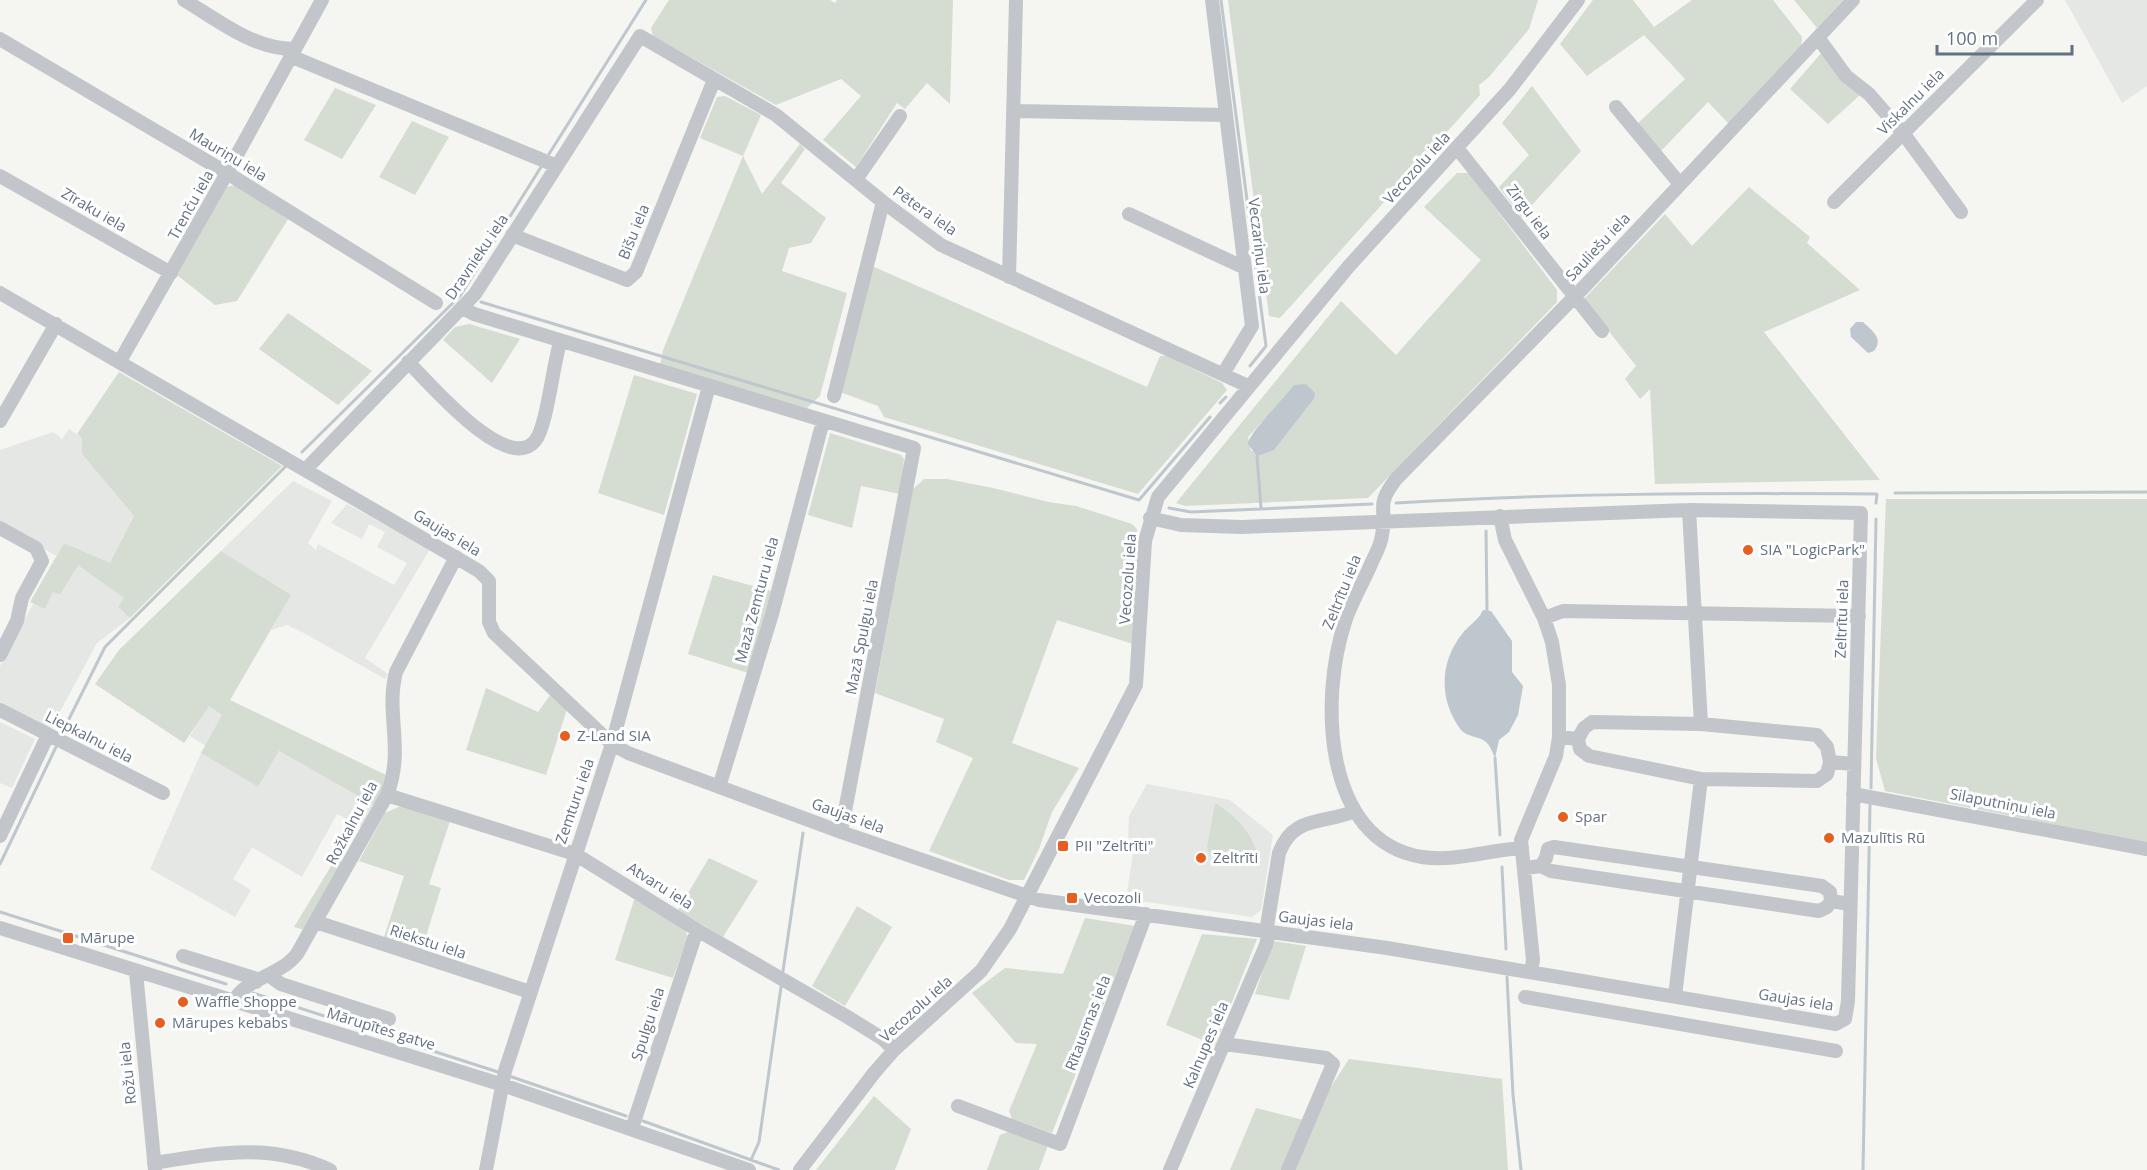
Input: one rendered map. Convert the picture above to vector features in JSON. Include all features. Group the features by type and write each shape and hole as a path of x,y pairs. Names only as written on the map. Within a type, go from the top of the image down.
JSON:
{"street":[{"path":"184,0 251,40 292,52 557,166"},
{"name":"Trenču iela","path":"120,361 228,173 321,0"},
{"path":"1009,277 1015,111 1016,0"},
{"name":"Veczariņu iela","path":"1212,0 1252,326 1223,374"},
{"name":"Vecozolu iela","path":"801,1170 894,1050 981,971 997,951 1027,897 1136,685 1144,549 1150,518 1158,497 1349,266 1510,89 1578,0"},
{"name":"Sauliešu iela","path":"1383,522 1384,498 1396,480 1819,39 1853,0"},
{"name":"Viskalnu iela","path":"1834,202 2037,0"},
{"name":"Pētera iela","path":"640,36 776,115 857,178 883,202 941,245 1248,386"},
{"name":"Dravnieku iela","path":"306,469 463,308 640,36"},
{"name":"Mauriņu iela","path":"0,39 228,173 436,303"},
{"path":"1819,39 1846,76 1869,94 1903,133 1961,212"},
{"name":"Bišu iela","path":"512,235 627,280 636,272 714,80"},
{"path":"1616,107 1680,184"},
{"path":"1015,111 1226,115"},
{"path":"857,178 900,116"},
{"name":"Zirgu iela","path":"1457,148 1602,332"},
{"name":"Zīraku iela","path":"0,176 171,273"},
{"path":"834,396 883,202"},
{"path":"1130,214 1245,268"},
{"name":"Gaujas iela","path":"0,293 456,557 489,581 489,622 494,633 612,744 628,753 841,832 1027,897 1531,971 1836,1024 1847,1015"},
{"path":"463,308 474,314 560,343 823,421"},
{"path":"0,421 56,324"},
{"path":"408,362 479,432 514,448 522,448 536,440 542,425 560,343"},
{"name":"Zemturu iela","path":"486,1170 503,1085 530,992 612,744 709,386"},
{"name":"Mazā Spulgu iela","path":"823,421 914,448 841,832"},
{"name":"Mazā Zemturu iela","path":"719,787 760,654 823,421"},
{"path":"1689,510 1701,724"},
{"name":"Zeltrītu iela","path":"1150,518 1208,527 1689,510 1861,513 1847,1015"},
{"path":"1500,516 1505,540 1544,618 1552,642 1560,685 1559,737 1556,756 1527,821 1522,848 1533,960 1531,971"},
{"name":"Zeltrītu iela","path":"1353,812 1334,743 1332,688 1345,622 1380,543 1383,522"},
{"path":"0,528 36,548 42,561 22,598 17,621 0,655"},
{"name":"Rožkalnu iela","path":"236,996 291,962 387,795 395,769 392,687 396,672 456,557"},
{"path":"1544,618 1563,611 1859,616"},
{"name":"Liepkalnu iela","path":"0,710 163,793"},
{"path":"1592,722 1701,724 1817,735 1827,747 1830,762 1827,774 1817,781 1701,779 1589,756 1580,749 1578,739 1584,728 1592,722"},
{"path":"0,836 48,735"},
{"path":"1559,737 1578,739"},
{"path":"1830,762 1853,764"},
{"path":"1675,996 1701,779"},
{"name":"Silaputniņu iela","path":"1853,794 2147,849"},
{"name":"Atvaru iela","path":"387,795 575,854 697,930 846,1016 883,1039 894,1050"},
{"path":"1353,812 1394,847 1422,857 1456,857 1522,848"},
{"name":"Kalnupes iela","path":"1170,1170 1225,1044 1268,932 1279,853 1284,840 1293,830 1304,824 1353,812"},
{"path":"1525,868 1541,866 1551,871 1819,911 1827,907 1831,901 1830,892 1822,886 1554,847 1548,849 1541,866"},
{"path":"1831,901 1850,904"},
{"name":"Rītausmas iela","path":"957,1106 1060,1144 1146,914"},
{"name":"Riekstu iela","path":"316,922 530,992"},
{"name":"Mārupītes gatve","path":"0,928 136,972 236,996 632,1128 749,1170"},
{"name":"Spulgu iela","path":"632,1128 697,930"},
{"path":"183,956 232,971 256,982"},
{"path":"232,971 236,996"},
{"name":"Rožu iela","path":"136,972 154,1166"},
{"path":"270,976 281,984 389,1019"},
{"path":"1600,1010 1604,984"},
{"path":"1525,996 1836,1051"},
{"path":"1778,1041 1782,1015"},
{"path":"1225,1044 1326,1058 1333,1064 1288,1170"},
{"path":"154,1166 216,1152 257,1151 303,1158 330,1170"}],"shaded area":[{"path":"669,0 830,0 835,3 837,0 953,0 950,104 927,83 905,109 897,103 856,167 823,140 861,96 841,79 776,105 653,36 651,28"},
{"path":"1228,0 1538,0 1529,29 1489,77 1479,85 1480,95 1280,318 1269,316"},
{"path":"1593,0 1633,0 1654,27 1692,0 1773,0 1802,37 1801,49 1729,124 1708,102 1659,153 1637,124 1685,79 1644,35 1587,76 1560,44"},
{"path":"1794,0 1843,0 1817,28"},
{"path":"2065,0 2147,0 2147,86 2122,103"},
{"path":"1823,51 1860,95 1828,124 1790,89"},
{"path":"1532,86 1581,151 1521,217 1499,187 1529,155 1502,123"},
{"path":"335,88 376,105 342,159 304,140"},
{"path":"725,96 761,115 743,156 700,138 717,97"},
{"path":"412,121 449,137 415,195 379,177"},
{"path":"800,144 805,149 781,183 826,218 811,243 789,248 782,271 847,293 820,396 807,408 660,365 663,350 743,156 762,194"},
{"path":"1457,173 1469,173 1557,290 1557,302 1368,498 1185,506 1176,503 1341,301 1396,355 1481,260 1424,207","holes":["1294,386 1314,393 1314,399 1274,450 1251,451 1248,437"]},
{"path":"239,184 290,216 237,301 215,305 177,275 227,187"},
{"path":"1749,187 1810,237 1807,243 1860,290 1764,332 1880,480 1655,484 1650,389 1640,399 1625,379 1636,366 1584,299 1665,214 1692,246"},
{"path":"872,266 1147,387 1160,356 1167,356 1222,383 1227,390 1138,494 884,417 878,406 840,392"},
{"path":"288,313 372,371 338,405 259,349"},
{"path":"1856,322 1863,322 1876,335 1878,342 1874,351 1868,353 1851,337 1850,329"},
{"path":"469,324 520,339 492,383 443,340 455,327"},
{"path":"119,372 282,466 130,618 118,607 124,598 78,565 60,595 53,592 45,609 30,602 64,543 110,563 134,516 82,454 82,438 77,434"},
{"path":"634,375 697,394 664,515 598,493"},
{"path":"1306,384 1315,393 1314,399 1274,450 1257,456 1248,444 1254,432 1294,385"},
{"path":"69,429 82,438 82,454 134,516 110,564 64,543 56,556 0,522 0,450 53,432 62,439"},
{"path":"830,433 901,455 904,459 900,494 861,486 852,528 808,515"},
{"path":"924,479 947,479 1048,502 1076,506 1132,524 1137,529 1133,644 1057,620 1012,743 1079,768 1052,812 1039,849 1024,880 1009,880 929,851 973,758 936,742 944,719 875,693 913,489"},
{"path":"293,481 332,501 308,543 316,550 318,544 394,585 407,563 377,547 385,532 369,524 362,539 331,523 347,504 430,549 365,658 388,674 385,679 287,625 271,630 290,595 221,551"},
{"path":"1886,499 2147,499 2147,843 1885,791 1876,758"},
{"path":"221,551 291,595 230,700 388,776 376,806 279,751 258,787 201,753 222,715 209,706 184,743 95,684 119,650"},
{"path":"78,564 124,598 118,607 130,618 97,643 50,730 0,704 0,666 33,604 45,608 53,592 60,595"},
{"path":"713,575 771,591 748,673 688,654"},
{"path":"1483,610 1491,611 1512,641 1512,672 1523,686 1518,715 1509,732 1499,740 1495,758 1486,742 1461,730 1454,719 1446,695 1446,669 1454,645"},
{"path":"486,688 538,712 551,694 567,709 546,775 466,750"},
{"path":"208,705 222,715 206,746 190,736"},
{"path":"0,722 35,739 12,788 0,783"},
{"path":"279,751 376,806 363,828 337,814 302,877 252,847 233,879 251,890 235,917 150,869 201,753 258,787"},
{"name":"Zeltrīti","path":"1147,784 1230,800 1273,835 1261,910 1252,917 1126,899 1135,840 1128,837 1129,816"},
{"path":"1215,803 1244,828 1254,844 1260,863 1258,865 1221,860 1210,856 1207,848"},
{"path":"403,805 450,821 429,884 441,888 421,952 383,940 404,876 359,861 385,813"},
{"path":"337,852 342,861 305,930 294,927 336,858 332,855 333,853"},
{"path":"709,858 758,881 723,937 678,910"},
{"path":"635,897 683,926 688,937 673,978 615,960"},
{"path":"857,906 892,927 845,1006 812,986"},
{"path":"1085,918 1135,926 1052,1133 1012,1119 1009,1111 1037,1044 1016,1043 972,993 1005,968 1063,974"},
{"path":"1202,934 1257,939 1215,1045 1166,1025"},
{"path":"1273,941 1306,946 1289,1000 1255,994"},
{"path":"1349,1059 1502,1079 1508,1170 1294,1170 1325,1096"},
{"path":"874,1096 911,1129 895,1170 816,1170"},
{"path":"1256,1108 1307,1121 1285,1170 1230,1170"},
{"path":"1010,1131 1048,1145 1039,1170 987,1170 1000,1135"}],"waterway":[{"path":"549,154 646,0"},
{"path":"1221,0 1266,346 1250,366"},
{"path":"302,452 460,296 541,167"},
{"path":"481,302 1139,500 1210,417"},
{"path":"1220,403 1226,397"},
{"path":"1257,456 1261,508"},
{"path":"63,731 105,647 285,467"},
{"path":"1895,493 2147,492"},
{"path":"1396,503 1576,495 1877,494 1876,503"},
{"path":"1169,508 1191,512 1372,504"},
{"path":"1871,788 1876,519"},
{"path":"1486,531 1487,610"},
{"path":"0,864 56,747"},
{"path":"1495,758 1500,835"},
{"path":"1863,1170 1870,804"},
{"path":"783,971 803,833"},
{"path":"1502,867 1506,949"},
{"path":"0,912 79,937"},
{"path":"91,941 226,984"},
{"path":"1507,977 1513,1095 1521,1170"},
{"path":"751,1160 759,1142 781,987"},
{"path":"253,993 498,1072"},
{"path":"512,1077 626,1116"},
{"path":"643,1121 779,1170"}],"place":[{"name":"SIA \"LogicPark\"","path":"1748,550"},
{"name":"Z-Land SIA","path":"565,736"},
{"name":"Spar","path":"1563,817"},
{"name":"Mazulītis Rū","path":"1829,838"},
{"name":"PII \"Zeltrīti\"","path":"1063,846"},
{"name":"Zeltrīti","path":"1201,858"},
{"name":"Vecozoli","path":"1072,898"},
{"name":"Mārupe","path":"68,938"},
{"name":"Waffle Shoppe","path":"183,1002"},
{"name":"Mārupes kebabs","path":"160,1023"}]}
